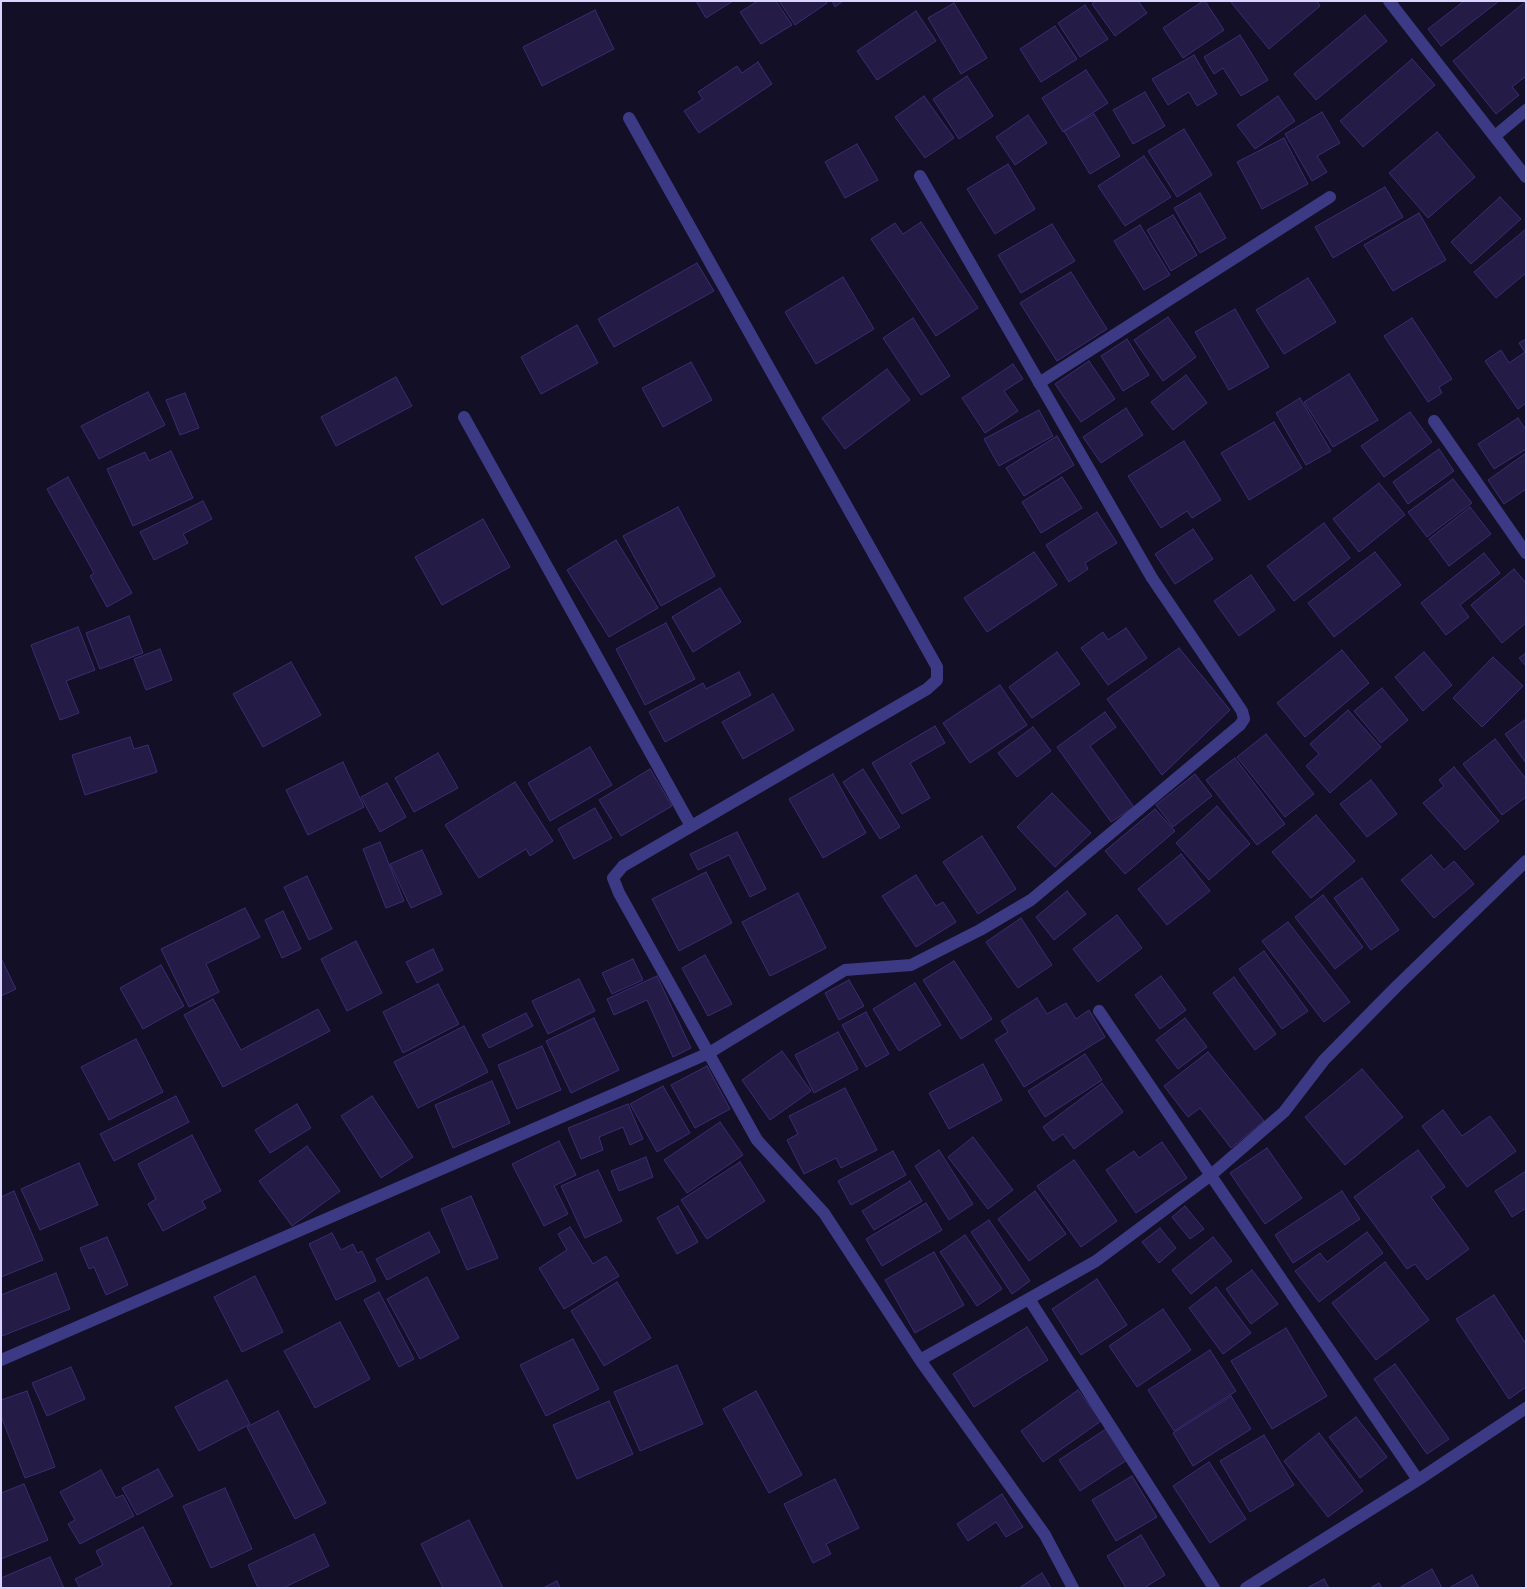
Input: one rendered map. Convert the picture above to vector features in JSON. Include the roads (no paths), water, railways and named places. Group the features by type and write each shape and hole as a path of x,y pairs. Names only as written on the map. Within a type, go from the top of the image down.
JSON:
{"street":[{"path":"1389,1 1526,178"},
{"path":"1495,136 1526,110"},
{"path":"629,118 937,667 937,680 927,689 623,866 613,878 619,893 757,1140 824,1213 920,1360 1045,1536 1073,1588"},
{"path":"1,1360 709,1053 846,970 911,966 980,930 1031,900 1240,726 1244,719 1242,711 1152,578 920,176"},
{"path":"1039,382 1330,197"},
{"path":"464,417 691,826"},
{"path":"1434,421 1526,553"},
{"path":"920,1360 1096,1261 1211,1175 1284,1112 1324,1060 1526,861"},
{"path":"1099,1011 1418,1480"},
{"path":"1029,1299 1214,1588"},
{"path":"1246,1588 1418,1480 1526,1408"}]}
